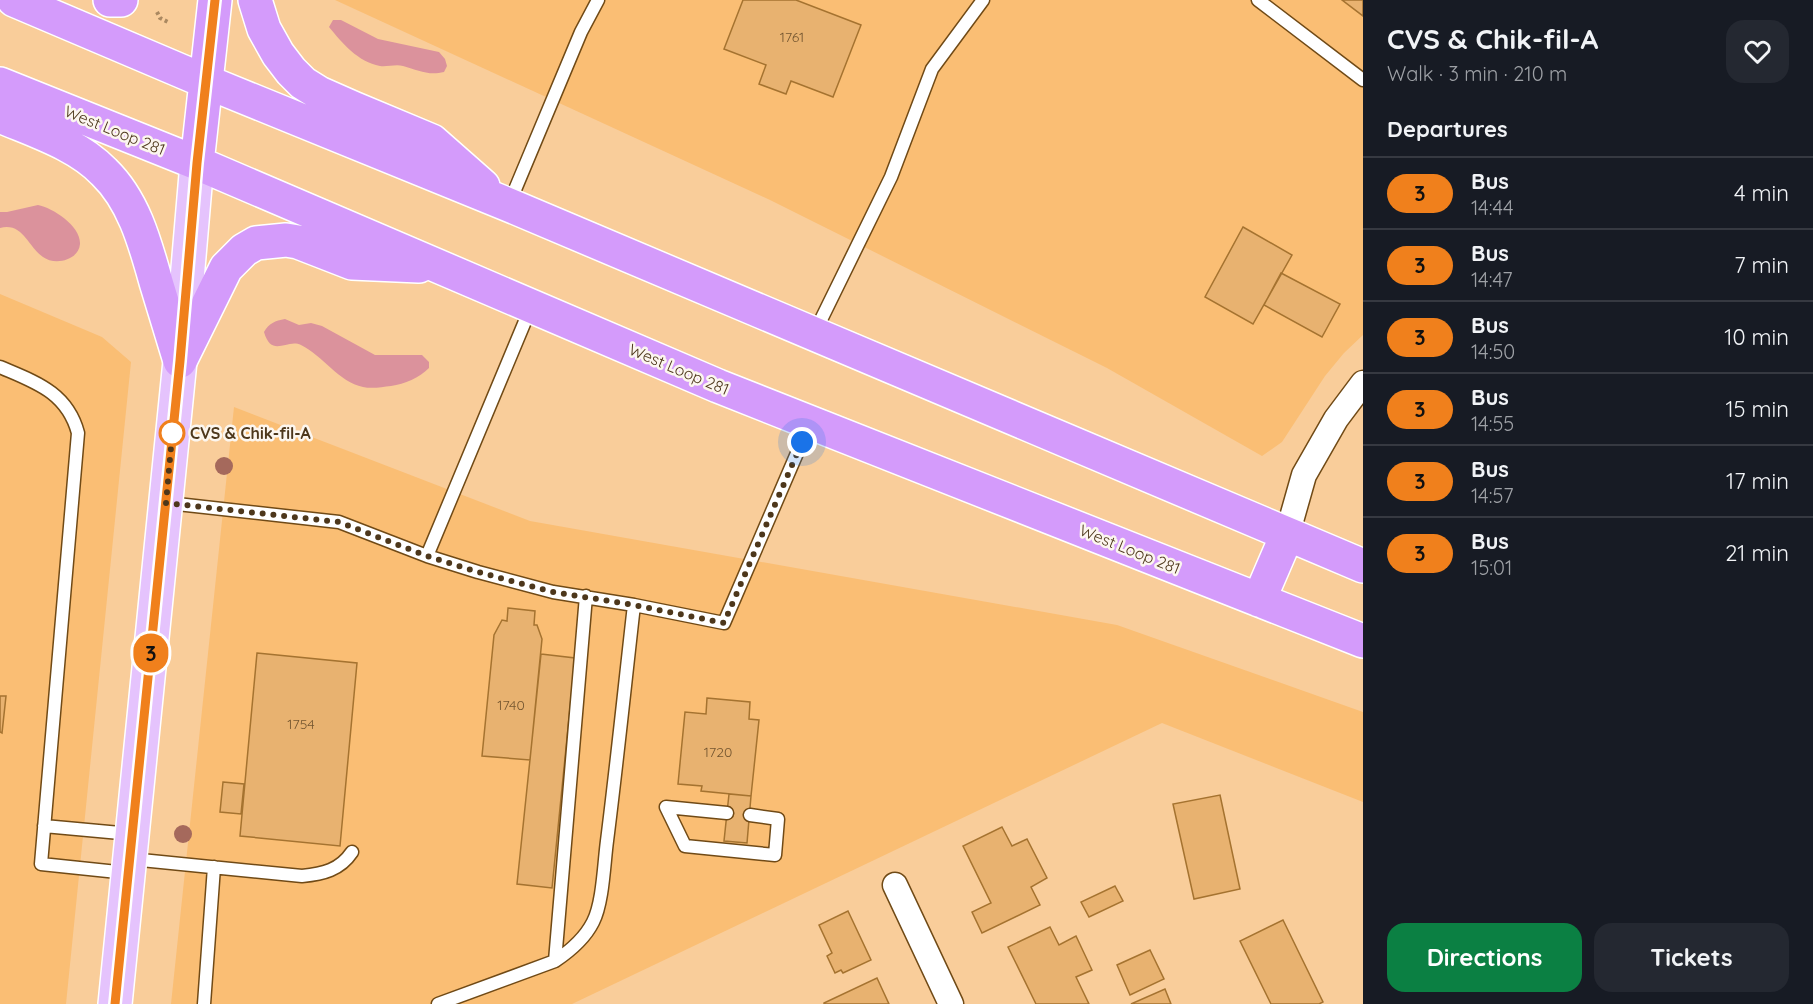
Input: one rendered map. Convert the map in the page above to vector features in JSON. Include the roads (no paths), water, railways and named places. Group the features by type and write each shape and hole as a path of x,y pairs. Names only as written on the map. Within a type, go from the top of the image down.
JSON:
{"highway":[{"path":"14,0 1363,566"},
{"path":"110,0 121,0"},
{"path":"197,163 215,0"},
{"path":"255,0 264,29 278,54 303,83 319,93 432,141 504,204"},
{"name":"West Loop 281","path":"0,84 197,163 718,386 1363,641"},
{"path":"0,116 71,148 103,170 120,190 146,245 180,361"},
{"path":"180,361 226,268 244,250 256,243 276,240 298,242 352,263 441,267"},
{"path":"1259,600 1287,535"}],"main road":[{"path":"115,1004 180,361 197,163"}],"street":[{"path":"1287,535 1304,475 1336,419 1363,383"},
{"path":"895,885 951,1004"}],"lane":[{"path":"504,204 597,0"},
{"path":"814,334 891,177 932,69 983,0"},
{"path":"1258,0 1363,81"},
{"path":"427,556 531,306"},
{"path":"0,367 41,385 60,399 71,414 78,433 41,864 130,855"},
{"path":"166,503 339,522 427,556 553,592 586,596 724,623 811,422"},
{"path":"555,961 586,596"},
{"path":"438,1004 555,961 576,944 593,922 597,912 612,801 634,605"},
{"path":"727,813 666,807 685,846 775,855 778,819 750,815"},
{"path":"44,826 130,855 302,876 327,872 341,865 352,852"},
{"path":"204,1004 214,867"}],"place":[{"name":"CVS & Chik-fil-A","path":"172,433"}]}
